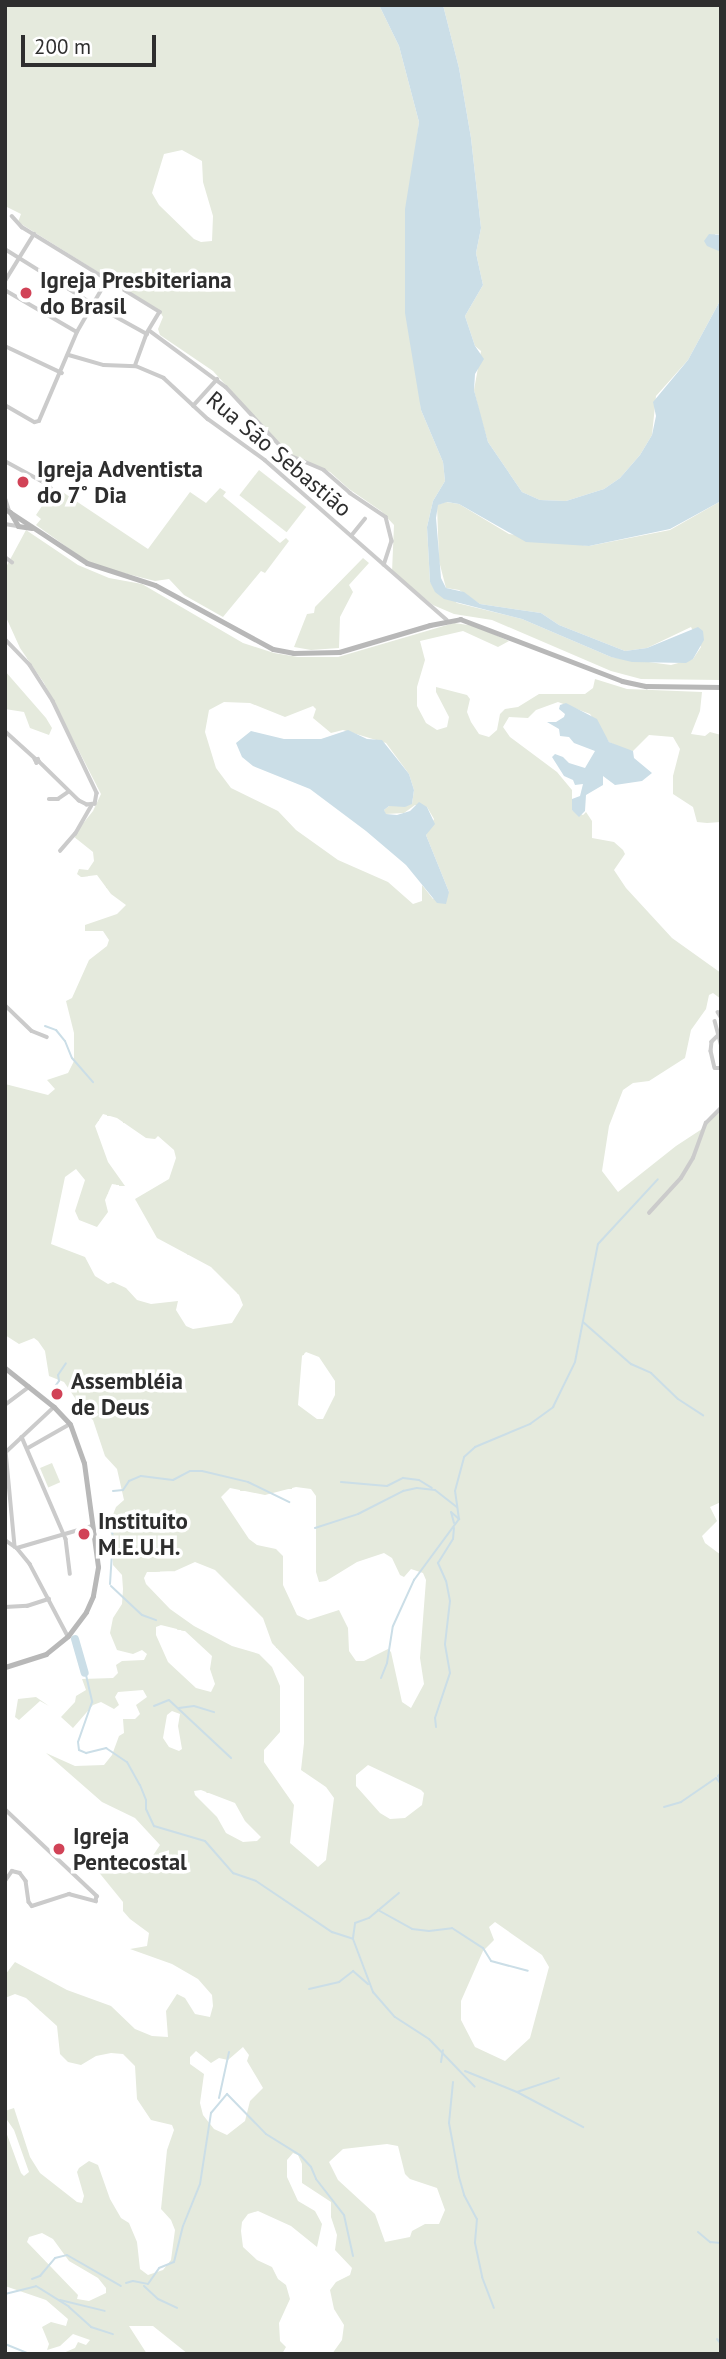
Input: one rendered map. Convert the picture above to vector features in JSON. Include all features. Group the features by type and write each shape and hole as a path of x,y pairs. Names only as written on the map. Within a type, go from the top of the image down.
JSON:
{"main road":[{"path":"7,516 18,526 35,528"},
{"path":"7,516 35,528 87,563 155,584 273,649 293,653 339,652 447,621 472,621 622,681 658,686 721,687"},
{"path":"5,1368 54,1407 70,1424 84,1464 97,1567 94,1590 86,1612 68,1636 46,1654 5,1667"}],"street":[{"path":"12,216 34,234 159,311 136,366"},
{"path":"5,281 34,234"},
{"path":"5,249 105,312 148,332 217,379 289,455 324,470 386,517 392,541 384,565"},
{"path":"5,405 37,422 62,373 77,332 107,280"},
{"path":"5,290 77,332"},
{"path":"5,346 62,373"},
{"name":"Rua São Sebastião","path":"69,355 104,365 136,366 164,378 193,406 265,460 447,621"},
{"path":"193,406 217,379"},
{"path":"5,461 49,485 56,496"},
{"path":"5,498 7,516"},
{"path":"351,536 365,519"},
{"path":"5,557 12,562"},
{"path":"5,639 30,665 53,701 97,793 93,805 75,834 60,851"},
{"path":"5,732 38,760 68,792 93,805"},
{"path":"48,799 58,799 68,792"},
{"path":"5,1005 32,1031 47,1037"},
{"path":"718,1012 721,1017"},
{"path":"715,1021 721,1044"},
{"path":"719,1035 712,1042 715,1068 721,1068"},
{"path":"713,1058 720,1056"},
{"path":"649,1213 681,1178 708,1120 721,1108"},
{"path":"5,1405 29,1387"},
{"path":"16,1548 6,1452 54,1407"},
{"path":"28,1448 70,1424"},
{"path":"22,1437 64,1533 70,1574"},
{"path":"16,1548 93,1525"},
{"path":"5,1540 16,1548 49,1599 68,1636"},
{"path":"5,1607 27,1606 49,1599"},
{"path":"5,1809 97,1896 96,1901 69,1894 32,1906 26,1881 20,1873 12,1871 5,1881"}],"shaded area":[{"path":"5,5 379,5 399,46 419,122 405,229 421,410 443,462 445,481 433,501 427,527 430,582 457,603 522,619 611,657 671,665 693,659 701,647 691,627 647,648 625,651 559,625 541,613 480,604 459,590 446,588 439,561 437,505 446,502 459,504 509,534 589,546 670,530 721,501 721,680 641,679 611,671 492,620 454,614 433,605 392,572 394,525 381,511 330,472 292,455 280,445 213,371 160,335 158,329 163,317 159,310 18,222 21,214 5,206","holes":["182,150 202,161 203,182 213,216 212,241 201,242 194,239 159,205 152,193 164,154"]},
{"path":"379,5 443,5 459,68 471,138 481,228 476,253 483,285 465,316 475,346 484,359 475,374 474,390 488,442 522,492 540,500 566,501 604,489 620,478 640,455 652,435 656,416 653,402 688,360 721,299 721,501 670,529 589,546 526,542 459,504 447,502 438,505 436,518 441,578 446,588 464,592 480,604 541,613 559,625 625,651 647,648 698,627 703,631 704,640 693,659 686,663 632,662 611,657 522,619 444,599 435,592 430,582 427,527 433,501 445,481 443,462 421,410 405,313 405,209 419,122 399,46"},
{"path":"443,5 721,5 721,235 715,234 721,252 721,299 688,360 656,396 652,435 640,455 620,478 604,489 566,501 540,500 522,492 488,442 480,415 474,390 481,351 475,346 465,316 483,285 476,253 481,228 471,138 459,68"},
{"path":"709,234 721,235 721,252 707,246 704,241"},
{"path":"259,470 306,507 287,532 239,495"},
{"path":"220,488 226,492 223,496 280,543 286,538 289,541 265,573 261,571 223,617 184,595 169,579 155,581 104,568 85,560 36,525 41,519 36,515 48,497 53,500 61,491 148,549 190,492 206,503"},
{"path":"26,530 78,565 109,578 142,584 243,643 298,657 338,657 454,623 475,626 509,641 498,647 463,631 420,641 425,660 417,687 417,706 426,723 437,730 447,727 449,717 436,687 467,695 470,699 467,712 471,722 479,734 489,737 497,730 500,714 505,709 518,707 539,694 585,694 593,688 595,679 627,689 702,692 700,711 691,734 705,736 710,732 721,735 721,822 707,823 697,822 693,807 673,794 673,776 680,749 673,737 649,735 633,751 623,749 609,742 590,714 558,702 536,710 528,718 509,717 503,727 510,737 557,772 572,790 572,810 583,815 586,812 592,821 592,838 614,842 623,850 625,854 614,870 626,888 672,938 721,973 721,999 713,993 709,995 706,1009 691,1030 685,1058 649,1081 633,1083 623,1090 609,1126 602,1171 618,1192 676,1146 705,1127 721,1105 721,1502 710,1507 717,1521 702,1536 705,1543 721,1555 721,2354 332,2354 342,2340 344,2325 334,2309 330,2290 336,2282 350,2275 352,2268 335,2250 337,2235 331,2217 331,2202 302,2183 302,2164 298,2155 293,2153 287,2160 287,2177 298,2201 315,2211 322,2224 317,2247 291,2226 258,2211 248,2214 242,2222 241,2231 243,2247 257,2260 272,2267 278,2279 286,2285 290,2299 279,2323 280,2341 286,2347 282,2354 188,2354 153,2326 129,2326 147,2354 61,2354 75,2348 78,2342 86,2345 90,2340 73,2334 60,2346 47,2350 49,2344 42,2327 51,2322 66,2326 68,2319 46,2300 5,2286 5,2129 21,2173 24,2176 29,2172 14,2130 5,2117 5,2111 14,2108 30,2157 40,2173 77,2202 82,2203 84,2196 77,2172 79,2168 89,2161 98,2165 110,2199 121,2218 129,2223 137,2242 140,2269 148,2275 163,2270 171,2260 175,2230 171,2220 161,2209 167,2150 174,2130 172,2125 151,2120 137,2099 135,2066 123,2054 111,2053 96,2056 81,2065 68,2062 60,2054 57,2026 26,1998 15,1994 5,1998 5,1975 15,1962 67,1990 111,2006 135,2029 152,2036 168,2037 166,2011 177,1994 185,1998 195,2014 210,2017 213,2006 212,1995 198,1979 172,1964 130,1949 147,1946 149,1933 123,1911 123,1902 97,1870 115,1874 136,1870 148,1863 160,1845 135,1818 102,1802 46,1753 75,1766 104,1765 112,1755 119,1736 124,1733 123,1719 135,1719 140,1714 136,1705 147,1697 143,1690 118,1692 115,1697 119,1705 114,1709 101,1702 93,1705 73,1728 61,1717 75,1702 76,1696 86,1690 82,1679 113,1678 118,1673 116,1665 122,1661 144,1660 147,1654 142,1650 133,1654 117,1650 110,1633 113,1618 122,1604 123,1589 122,1575 113,1565 110,1522 116,1507 124,1500 117,1469 105,1456 93,1420 76,1407 75,1398 64,1382 49,1376 45,1351 38,1341 34,1338 19,1344 5,1335 5,1084 48,1095 55,1089 47,1080 68,1073 74,1061 74,1033 66,1001 72,998 89,960 107,946 109,940 103,931 85,931 85,925 117,914 126,905 111,894 97,875 81,877 77,874 79,869 88,870 94,861 93,852 73,836 93,811 101,794 44,683 20,648 5,615 5,569","holes":["224,702 250,703 285,717 313,706 316,709 313,718 331,733 343,730 386,743 409,774 414,790 412,804 389,806 384,810 385,814 404,813 415,805 427,807 434,819 426,835 449,892 433,899 422,885 422,901 413,904 388,882 338,860 296,830 278,811 231,788 216,768 205,732 209,710","103,1114 117,1118 146,1138 155,1139 158,1136 174,1150 176,1158 169,1179 135,1199 157,1238 211,1267 239,1295 243,1305 232,1323 193,1329 186,1326 176,1310 178,1301 151,1304 137,1300 126,1288 113,1282 108,1284 95,1276 85,1257 51,1244 65,1177 76,1169 85,1180 75,1211 79,1220 97,1227 108,1212 105,1200 112,1184 125,1186 108,1162 95,1126","306,1352 319,1357 335,1381 335,1395 323,1419 317,1419 298,1405 302,1356","296,1487 311,1489 316,1496 316,1572 319,1582 326,1581 357,1562 384,1553 392,1558 400,1575 404,1577 411,1569 423,1573 426,1580 420,1658 424,1684 411,1708 402,1702 391,1652 388,1649 364,1661 356,1661 349,1651 348,1628 339,1610 308,1620 297,1615 283,1585 283,1556 276,1549 257,1545 249,1539 221,1497 230,1488 265,1495","195,1562 215,1570 263,1618 272,1643 304,1677 304,1743 301,1770 326,1787 334,1798 326,1860 318,1867 290,1843 294,1805 264,1762 264,1750 280,1732 280,1686 272,1667 259,1654 232,1646 194,1626 170,1609 146,1584 144,1578 147,1572 175,1571","161,1625 185,1631 212,1656 210,1669 215,1684 211,1692 196,1688 168,1662 156,1635 156,1627","172,1711 180,1714 178,1726 182,1749 179,1751 169,1747 163,1738 167,1715","368,1765 424,1793 422,1805 405,1818 390,1819 380,1813 356,1786 356,1775","201,1790 235,1803 245,1821 261,1837 257,1841 243,1842 226,1833 217,1817 194,1791","495,1922 542,1955 549,1967 530,2038 505,2061 475,2047 461,2020 461,2001 483,1951 494,1940 489,1927","243,2047 249,2055 247,2061 263,2088 250,2101 245,2121 227,2135 214,2129 203,2115 200,2103 204,2074 190,2064 190,2057 196,2051 211,2063 219,2058 228,2060","387,2144 398,2146 405,2174 410,2179 437,2188 445,2210 439,2224 425,2224 412,2231 410,2237 385,2242 375,2214 338,2180 329,2162 343,2149","42,2233 53,2239 69,2261 98,2278 106,2288 106,2293 89,2301 77,2299 78,2295 27,2242 29,2237"]},
{"path":"363,558 369,563 349,585 353,592 340,617 339,648 311,650 294,647 307,614 314,613 315,607"},
{"path":"5,671 46,718 52,728 49,735 30,728 24,712 5,709"},
{"path":"566,703 597,719 609,742 633,751 634,758 652,773 642,781 615,785 603,776 603,785 586,795 585,811 579,817 572,810 572,799 580,796 583,784 575,785 573,780 564,776 552,757 555,754 569,763 585,768 595,751 574,743 569,737 560,736 559,729 547,722 556,722 564,717 565,714 559,709 560,705"},
{"path":"348,730 367,739 382,740 409,774 414,790 412,804 405,807 389,806 384,810 386,814 397,815 410,811 419,802 427,807 435,824 426,835 449,892 446,904 437,903 406,865 366,831 310,789 253,766 242,757 236,743 251,731 284,739 321,739"},
{"path":"52,1463 60,1482 48,1487 40,1468"},
{"path":"36,1697 49,1706 40,1701 19,1720 15,1717 18,1699"}],"waterway":[{"path":"45,1026 56,1030 65,1041 72,1058 93,1082"},
{"path":"381,1678 387,1663 393,1626 414,1580 459,1519 455,1491 464,1457 475,1447 530,1424 553,1407 575,1362 598,1244 658,1179"},
{"path":"583,1322 631,1364 651,1373 678,1399 703,1415"},
{"path":"51,1392 66,1363"},
{"path":"113,1491 123,1490 129,1481 141,1476 173,1480 190,1471 202,1471 248,1482 289,1502"},
{"path":"341,1482 387,1486 403,1478 419,1480 432,1488"},
{"path":"315,1528 358,1514 403,1491 417,1488 435,1490 457,1507"},
{"path":"100,1511 113,1534"},
{"path":"454,1523 451,1512 459,1519"},
{"path":"436,1727 435,1718 450,1673 445,1644 450,1601 446,1581 438,1563 453,1539 454,1528"},
{"path":"110,1584 113,1536"},
{"path":"111,1586 142,1615 156,1620"},
{"path":"75,1639 85,1673"},
{"path":"86,1675 92,1702 78,1742 79,1750 86,1753 106,1748 127,1762 140,1785 154,1826 205,1841 233,1873 256,1881 332,1932 353,1939 373,1992 395,2017 429,2039 475,2087"},
{"path":"154,1706 169,1700 231,1758"},
{"path":"179,1708 194,1706 214,1712"},
{"path":"721,1773 718,1776 721,1781"},
{"path":"664,1807 681,1802 716,1778 721,1784"},
{"path":"353,1938 355,1923 369,1918 399,1893"},
{"path":"378,1910 412,1929 429,1931 452,1928 483,1948 491,1961 528,1971"},
{"path":"309,1989 339,1982 353,1971 368,1984"},
{"path":"441,2062 443,2050"},
{"path":"219,2098 229,2052"},
{"path":"465,2071 517,2092 583,2127"},
{"path":"517,2092 559,2078"},
{"path":"453,2082 449,2123 464,2195 477,2219 475,2243 482,2277 494,2308"},
{"path":"126,2283 133,2281 148,2284 159,2268 174,2262 183,2226 200,2184 211,2113 227,2094 266,2134 300,2155 311,2167 316,2179 344,2215 353,2256"},
{"path":"698,2232 710,2242 721,2243"},
{"path":"32,2279 40,2276 55,2258 67,2255 121,2286"},
{"path":"5,2294 36,2286 69,2307 91,2327 113,2334"},
{"path":"144,2286 158,2299 177,2308"},
{"path":"60,2300 105,2311"},
{"path":"717,2339 721,2344"},
{"path":"5,2344 30,2354"}],"place":[{"name":"Igreja Presbiteriana do Brasil","path":"26,293"},
{"name":"Igreja Adventista do 7˚ Dia","path":"23,482"},
{"name":"Assembléia de Deus","path":"57,1394"},
{"name":"Instituito M.E.U.H.","path":"84,1534"},
{"name":"Igreja Pentecostal","path":"59,1849"}]}
